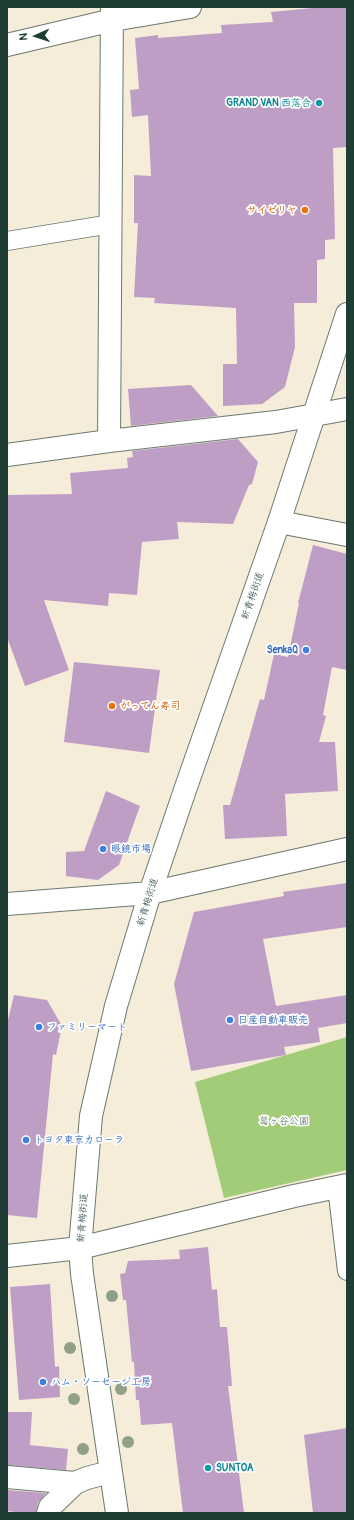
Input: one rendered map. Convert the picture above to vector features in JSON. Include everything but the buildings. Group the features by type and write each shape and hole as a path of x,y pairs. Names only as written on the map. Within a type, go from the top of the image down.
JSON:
{"street":[{"path":"7,45 113,13 190,7"},
{"path":"109,441 113,13"},
{"name":"新青梅街道","path":"116,1513 83,1281 80,1248 91,1116 116,1006 150,893 184,790 279,522 347,314"},
{"path":"7,455 109,441 276,422 347,409"},
{"path":"279,522 347,535"},
{"path":"7,904 150,893 347,849"},
{"path":"7,1256 80,1248 294,1196 342,1186"},
{"path":"48,1513 50,1507 75,1483 110,1472"},
{"path":"7,1477 75,1483"}],"lane":[{"path":"7,241 111,224"},
{"path":"342,1186 347,1271"}],"green space":[{"name":"葛ヶ谷公園","path":"347,1037 347,1170 224,1198 195,1082"}],"place":[{"name":"GRAND VAN 西落合","path":"319,103"},
{"name":"サイゼリヤ","path":"305,210"},
{"name":"SenkaQ","path":"306,650"},
{"name":"がってん寿司","path":"112,706"},
{"name":"眼鏡市場","path":"103,849"},
{"name":"日産自動車販売","path":"230,1020"},
{"name":"ファミリーマート","path":"39,1027"},
{"name":"トヨタ東京カローラ","path":"26,1140"},
{"name":"ハム・ソーセージ工房","path":"43,1382"},
{"name":"SUNTOA","path":"208,1468"}]}
